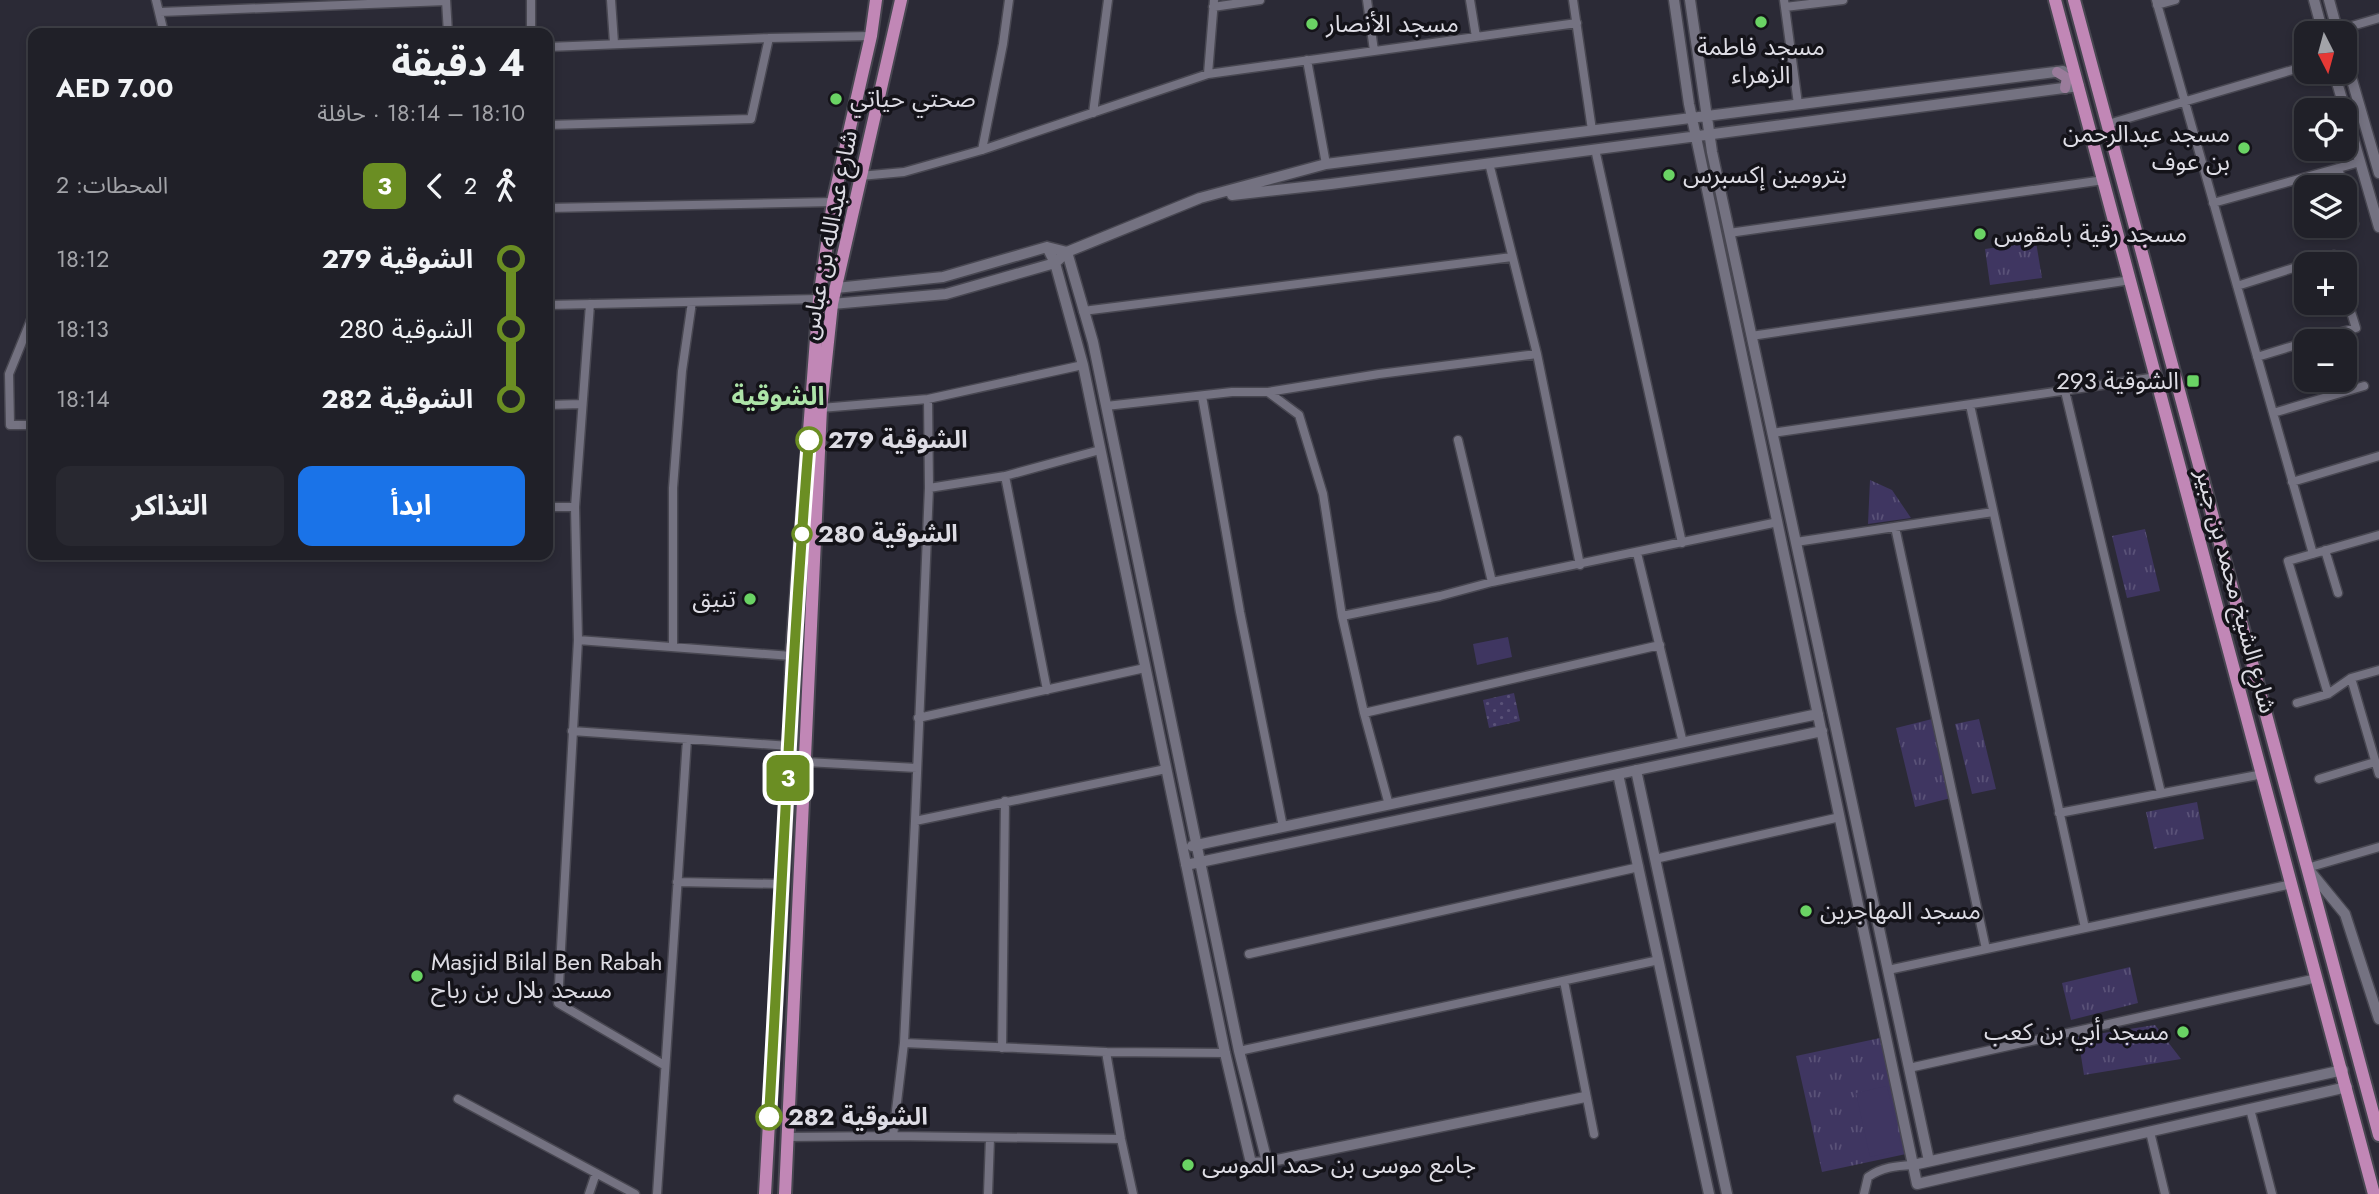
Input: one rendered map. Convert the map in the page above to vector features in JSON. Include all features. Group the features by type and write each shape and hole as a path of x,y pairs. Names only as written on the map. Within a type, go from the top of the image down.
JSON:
{"main road":[{"name":"شارع عبدالله بن عباس","path":"765,1194 790,746 792,656 819,299 833,202 871,36 876,0"},
{"name":"شارع عبدالله بن عباس","path":"785,1194 821,408 832,304 901,0"},
{"name":"شارع الشيخ محمد بن جبير","path":"2054,0 2207,562 2374,1194"},
{"name":"شارع الشيخ محمد بن جبير","path":"2076,1 2379,1135"},
{"path":"2057,72 2067,78 2065,88"},
{"path":"2207,562 2224,558"}],"street":[{"path":"156,0 163,28"},
{"path":"531,0 532,28"},
{"path":"611,0 614,43"},
{"path":"982,150 1009,0"},
{"path":"1093,113 1108,0"},
{"path":"1208,74 1213,3 1260,0"},
{"path":"1367,0 1374,51"},
{"path":"1470,0 1476,37"},
{"path":"1573,0 1592,130"},
{"path":"1674,0 1692,118 1917,1184 2347,1087"},
{"path":"1690,0 1709,135 1729,233 1929,1161"},
{"path":"1798,104 1785,4 1843,0"},
{"path":"2175,0 2156,3 2313,554"},
{"path":"2314,0 2320,21"},
{"path":"2329,0 2335,21"},
{"path":"160,12 446,1 448,28"},
{"path":"2357,26 2379,18"},
{"path":"860,176 904,172 982,150 1208,74 1577,23"},
{"path":"553,47 871,36"},
{"path":"553,125 751,119 769,38"},
{"path":"1307,60 1326,164"},
{"path":"832,304 946,294 1055,263 1067,252 1200,198 1326,164 2074,70"},
{"path":"2108,124 2294,70"},
{"path":"2337,84 2379,227"},
{"path":"2353,84 2379,173"},
{"path":"1200,198 2079,86"},
{"path":"1595,149 1682,543"},
{"path":"2213,203 2360,162"},
{"path":"1489,163 1537,354 1580,565"},
{"path":"2338,168 2340,175"},
{"path":"1729,233 2104,180"},
{"path":"553,208 833,202"},
{"path":"836,288 943,277 1047,247 1067,252"},
{"path":"1047,247 1055,263 1083,365 1225,1053 1251,1163 1267,1162 1585,1097"},
{"path":"1067,252 1093,342 1239,1051 1267,1162"},
{"path":"1083,311 1512,257"},
{"path":"2237,286 2294,268"},
{"path":"1751,336 2131,280"},
{"path":"553,305 819,299"},
{"path":"673,645 673,488 681,371 692,302"},
{"path":"590,304 575,507 578,640 558,1003 664,1065"},
{"path":"28,332 9,374 10,425 28,425"},
{"path":"2257,357 2294,346"},
{"path":"1106,406 1232,392 1268,392 1379,374 1537,354"},
{"path":"821,408 928,399 1083,365"},
{"path":"1772,433 2157,377"},
{"path":"2273,413 2364,386"},
{"path":"2065,391 2161,793"},
{"path":"1268,392 1299,415 1323,495 1342,616 1389,805"},
{"path":"1202,396 1240,612 1283,827"},
{"path":"893,1136 904,1043 915,821 929,488 928,399"},
{"path":"553,405 581,404"},
{"path":"1970,405 2085,928"},
{"path":"1458,440 1492,582"},
{"path":"929,488 1005,476 1100,450"},
{"path":"2292,482 2379,456"},
{"path":"1005,476 1047,690"},
{"path":"553,508 575,507"},
{"path":"1796,542 1993,512"},
{"path":"1342,616 1778,522"},
{"path":"1895,527 1986,949"},
{"path":"2328,694 2288,561 2379,535"},
{"path":"2325,550 2338,593"},
{"path":"1637,553 1683,743"},
{"path":"578,640 792,656"},
{"path":"1364,713 1660,645"},
{"path":"918,718 1145,668"},
{"path":"2297,704 2328,694 2351,678 2379,670"},
{"path":"2351,678 2376,751 2375,762 2379,774"},
{"path":"1183,848 1818,714"},
{"path":"572,731 790,746"},
{"path":"1186,865 1822,731"},
{"path":"657,1194 687,739"},
{"path":"806,762 917,768"},
{"path":"2319,779 2375,762"},
{"path":"915,821 1166,769"},
{"path":"1636,770 1727,1194"},
{"path":"1618,774 1709,1194"},
{"path":"2059,813 2263,774"},
{"path":"1002,1048 1005,801"},
{"path":"1655,859 1840,817"},
{"path":"2379,847 2307,868 2345,914 2379,1019"},
{"path":"1250,954 1639,867"},
{"path":"677,882 782,884"},
{"path":"1888,970 2292,884"},
{"path":"1239,1051 1659,960"},
{"path":"1909,1068 2317,978"},
{"path":"1564,981 1594,1134"},
{"path":"904,1043 1107,1052 1225,1053"},
{"path":"1107,1052 1133,1194"},
{"path":"1864,1194 1868,1177 1886,1167 1913,1165 2343,1070"},
{"path":"458,1099 635,1194"},
{"path":"2250,1109 2272,1194"},
{"path":"2150,1132 2165,1194"},
{"path":"786,1137 1121,1139"},
{"path":"988,1194 990,1139"},
{"path":"589,1194 596,1173"}],"green space":[{"path":"2036,242 2042,278 1990,285 1985,249"},
{"path":"1870,480 1892,490 1911,518 1868,524"},
{"path":"2145,529 2160,591 2127,598 2112,536"},
{"path":"1508,637 1512,657 1477,665 1473,644"},
{"path":"1514,693 1520,721 1489,728 1483,700"},
{"path":"1932,719 1951,798 1915,807 1896,728"},
{"path":"1979,719 1996,789 1972,794 1955,724"},
{"path":"2197,802 2204,839 2154,849 2146,812"},
{"path":"2130,967 2138,1003 2071,1020 2062,983"},
{"path":"2155,1025 2181,1059 2084,1075 2078,1037"},
{"path":"1880,1038 1906,1154 1822,1172 1796,1056"},
{"path":"1887,1086 1902,1150 1870,1157 1856,1093"}],"bus line":[{"name":"3","path":"769,1117 790,746 792,656 809,440"}],"place":[{"name":"مسجد فاطمة الزهراء","path":"1761,22"},
{"name":"مسجد الأنصار","path":"1312,24"},
{"name":"صحتي حياتي","path":"836,99"},
{"name":"مسجد عبدالرحمن بن عوف","path":"2244,148"},
{"name":"بترومين إكسبرس","path":"1669,175"},
{"name":"مسجد رقية بامقوس","path":"1980,234"},
{"name":"الشوقية 293","path":"2193,381"},
{"name":"الشوقية 279","path":"809,440"},
{"name":"الشوقية 280","path":"802,534"},
{"name":"تنيق","path":"750,599"},
{"name":"مسجد المهاجرين","path":"1806,911"},
{"name":"Masjid Bilal Ben Rabah مسجد بلال بن رباح","path":"417,976"},
{"name":"مسجد أبي بن كعب","path":"2183,1032"},
{"name":"الشوقية 282","path":"769,1117"},
{"name":"جامع موسى بن حمد الموسى","path":"1188,1165"}],"district":[{"name":"الشوقية","path":"778,396"}]}
